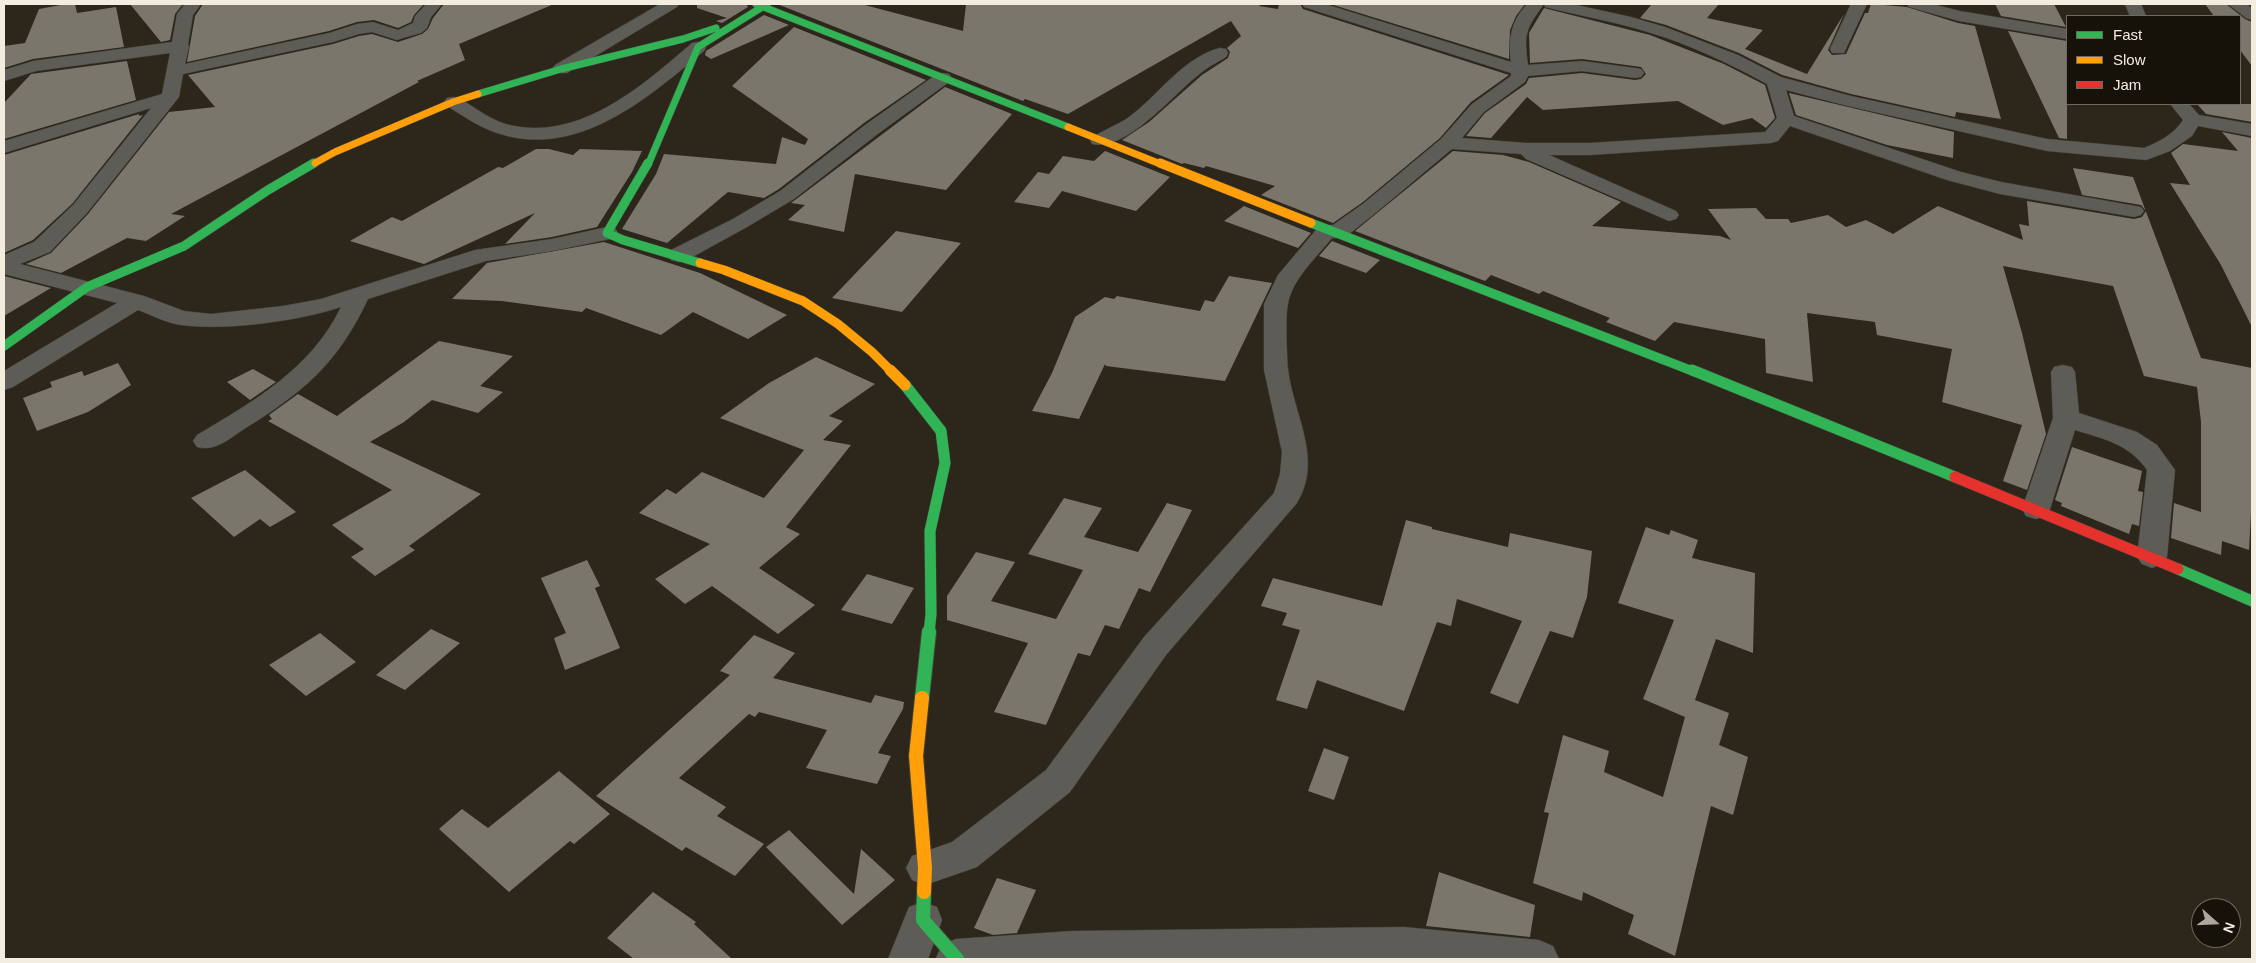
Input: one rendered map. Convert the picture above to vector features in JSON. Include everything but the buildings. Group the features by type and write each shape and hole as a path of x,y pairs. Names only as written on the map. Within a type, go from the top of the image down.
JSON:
{"street":[{"path":"4,263 42,247 80,209 170,97 181,46 185,14 193,4"},
{"path":"175,71 333,37 357,29 373,27 397,35 415,30 421,25 423,16 434,4"},
{"path":"560,69 672,4"},
{"path":"453,102 490,124 513,132 539,134 562,131 605,117 654,85 698,47 762,4 1332,232 1740,389 2152,557 2252,601"},
{"path":"1310,4 1521,71 1582,66 1635,73"},
{"path":"925,868 964,855 1058,781 1155,646 1238,554 1287,496 1294,474 1295,452 1276,370 1276,304 1286,280 1332,232 1371,207 1448,143 1478,108 1519,78 1521,71 1517,45 1520,24 1536,4"},
{"path":"1551,4 1625,20 1658,30 1732,59 1776,81 1848,101 2048,144 2146,154 2163,147 2185,132 2193,120"},
{"path":"1838,49 1859,4"},
{"path":"1915,4 1962,10 2066,34"},
{"path":"2236,4 2252,15"},
{"path":"4,346 87,287 184,246 268,190 335,152 453,102 560,69 684,39 739,20"},
{"path":"4,76 33,66 181,46"},
{"path":"608,232 644,173 698,47"},
{"path":"1099,140 1111,137 1138,120 1189,73 1220,52"},
{"path":"679,255 740,223 787,195 872,129 943,78"},
{"path":"1776,81 1786,119"},
{"path":"4,147 170,97"},
{"path":"2180,105 2193,120 2252,130"},
{"path":"1448,143 1526,149 1590,149 1771,137 1786,119"},
{"path":"1786,119 1954,176 2000,188 2134,211"},
{"path":"1526,149 1533,156 1669,215"},
{"path":"4,267 136,301 180,318 212,321 283,313 358,296 483,255 552,245 608,232 623,240 679,255 724,270 803,302 838,324 872,352 914,393 942,431 945,463 930,531 931,614 916,756 925,868 923,920 908,959"},
{"path":"206,441 288,391 319,362 347,323 358,296"},
{"path":"4,382 136,301"},
{"path":"2036,509 2066,418 2063,372"},
{"path":"2066,418 2128,438 2148,451 2161,470 2152,557"},
{"path":"923,920 957,959 1072,950 1404,946 1538,959"}],"traffic: fast":[{"path":"756,4 1068,127"},
{"path":"700,263 623,240 607,233 644,173 698,47 767,4"},
{"path":"478,94 561,69 683,39 716,28"},
{"path":"4,346 87,287 184,246 268,190 315,163"},
{"path":"1311,223 1740,389 1955,477"},
{"path":"905,385 941,431 945,463 930,531 931,614 922,698"},
{"path":"2178,569 2252,601"},
{"path":"924,892 923,920 957,959"}],"traffic: slow":[{"path":"315,163 335,152 453,102 478,94"},
{"path":"1068,127 1311,223"},
{"path":"700,263 724,270 803,301 838,324 872,352 905,385"},
{"path":"922,698 916,756 925,868 924,892"}],"traffic: jam":[{"path":"1955,477 2178,569"}]}
